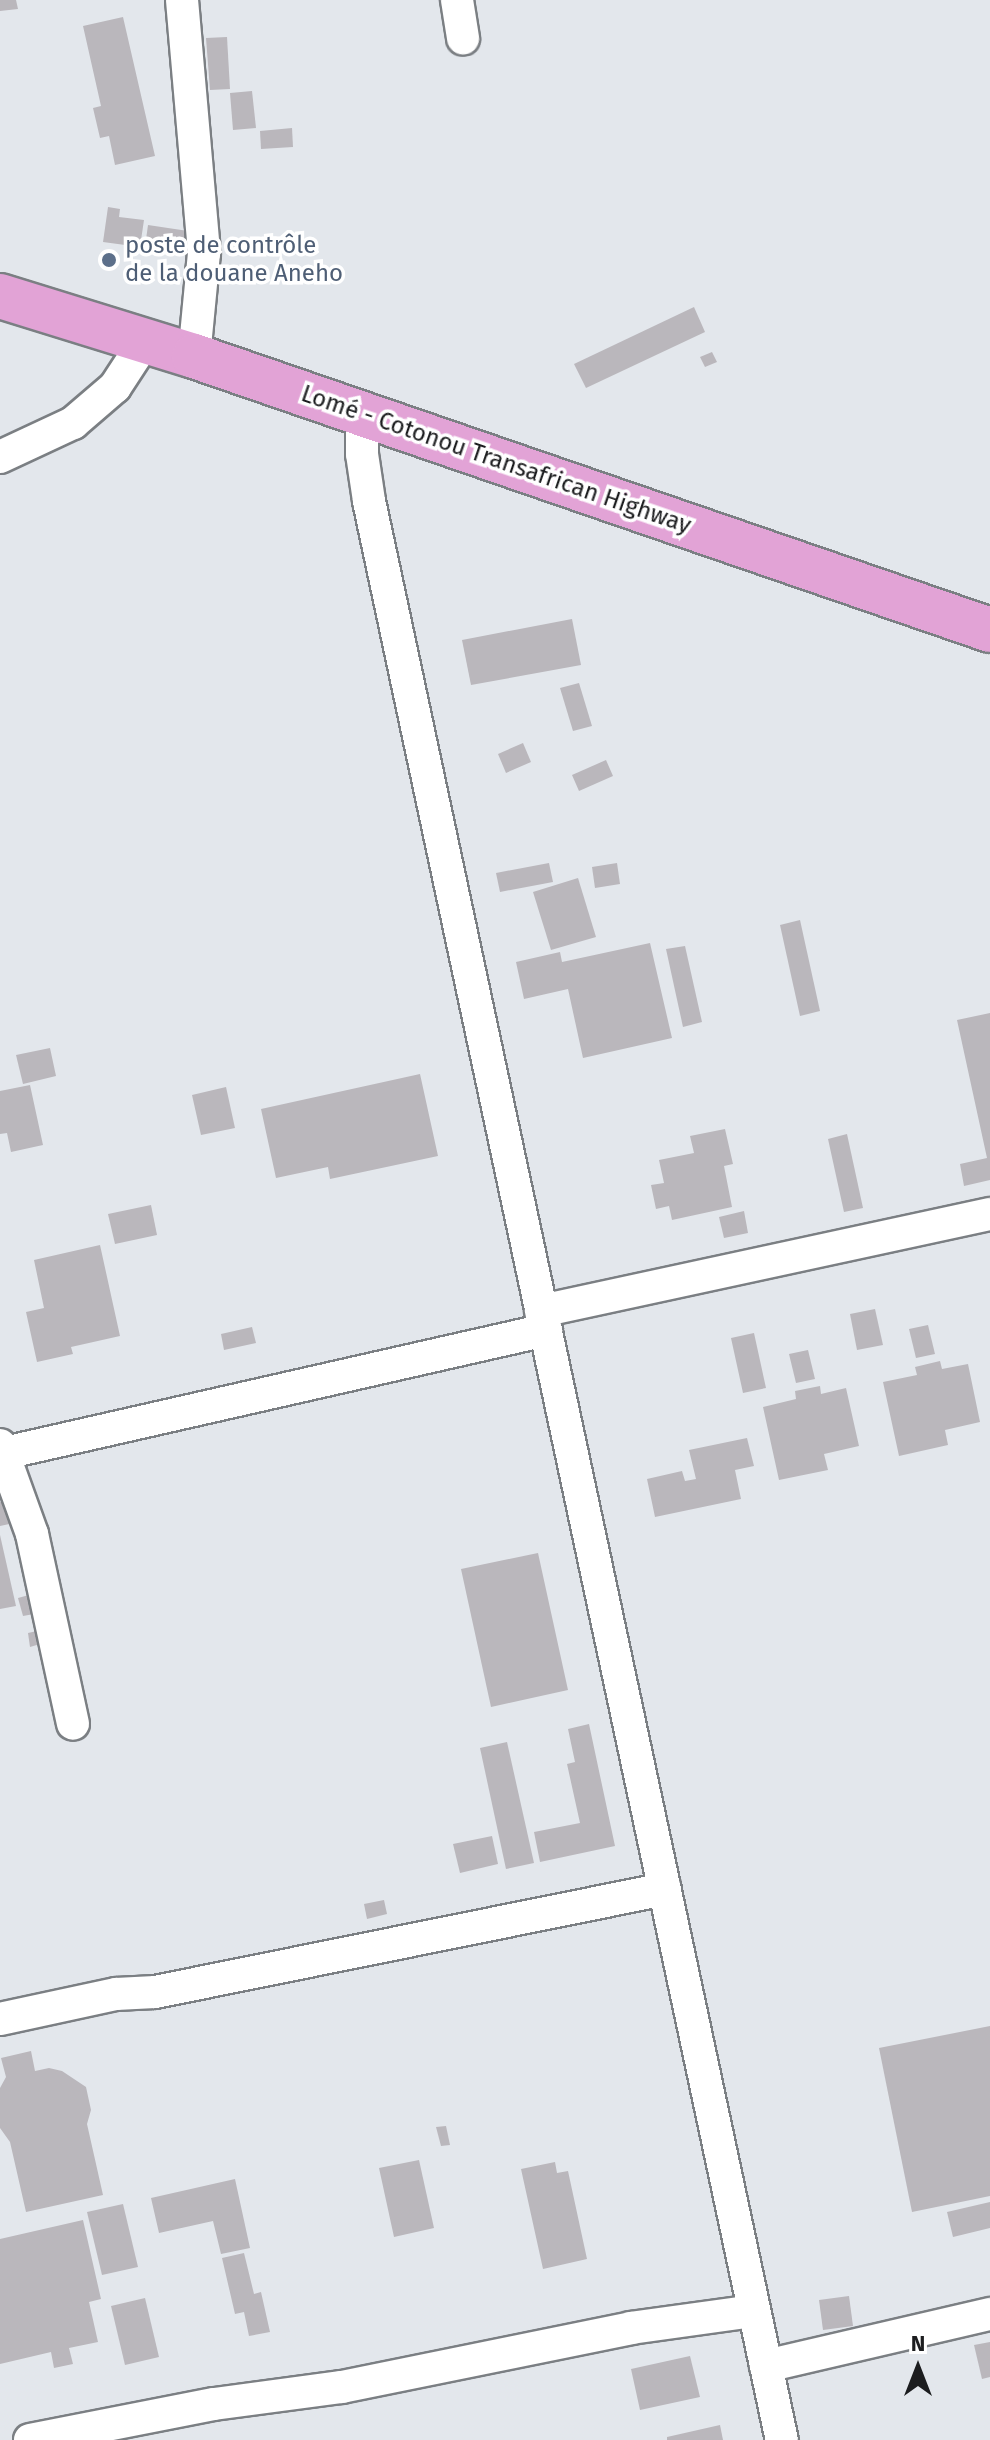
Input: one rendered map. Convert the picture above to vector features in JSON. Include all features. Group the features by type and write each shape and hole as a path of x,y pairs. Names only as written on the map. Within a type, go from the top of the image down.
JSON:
{"highway":[{"name":"Lomé - Cotonou Transafrican Highway","path":"0,296 194,356 990,630"}],"street":[{"path":"182,0 204,253 194,356"},
{"path":"457,0 463,39"},
{"path":"0,457 73,423 115,387 145,341"},
{"path":"362,413 362,454 369,501 782,2440"},
{"path":"73,1724 32,1534 1,1451 990,1214"},
{"path":"0,2019 116,1994 155,1992 665,1889"},
{"path":"30,2440 214,2404 342,2387 631,2328 754,2311"},
{"path":"766,2366 990,2314"}],"building":[{"path":"0,0 16,0 18,9 0,11"},
{"path":"123,17 155,156 115,165 109,136 100,138 93,108 101,106 83,26"},
{"path":"227,37 230,89 210,90 206,38"},
{"path":"252,91 256,128 233,130 230,93"},
{"path":"292,128 293,147 261,149 260,131"},
{"path":"108,207 120,209 119,217 144,220 140,247 103,242"},
{"path":"148,225 188,231 184,253 145,247"},
{"path":"694,307 705,332 586,388 574,364"},
{"path":"712,352 717,362 705,367 700,357"},
{"path":"572,619 581,665 471,685 462,640"},
{"path":"579,683 592,726 573,731 560,688"},
{"path":"523,743 531,762 506,773 498,754"},
{"path":"606,760 613,776 579,791 572,775"},
{"path":"549,863 553,882 500,892 496,873"},
{"path":"617,863 620,884 595,888 592,867"},
{"path":"578,878 596,937 551,950 533,892"},
{"path":"800,920 820,1011 800,1016 780,925"},
{"path":"650,943 672,1038 583,1058 568,989 524,999 516,962 560,952 562,962"},
{"path":"685,946 702,1022 683,1027 666,949"},
{"path":"990,1013 990,1180 964,1186 960,1164 987,1158 957,1020"},
{"path":"50,1048 56,1076 23,1084 16,1055"},
{"path":"420,1074 438,1156 330,1179 328,1167 276,1178 261,1109"},
{"path":"30,1085 43,1145 11,1152 7,1133 0,1134 0,1091"},
{"path":"226,1087 235,1128 201,1135 192,1095"},
{"path":"725,1129 733,1164 724,1166 732,1207 672,1220 669,1206 656,1209 651,1185 664,1183 659,1160 694,1153 690,1136"},
{"path":"847,1134 863,1208 844,1212 828,1139"},
{"path":"151,1205 157,1235 115,1244 108,1214"},
{"path":"744,1211 748,1233 724,1238 719,1217"},
{"path":"100,1245 120,1336 71,1347 73,1354 37,1362 26,1312 44,1308 34,1260"},
{"path":"875,1309 883,1345 857,1350 850,1314"},
{"path":"928,1325 935,1354 916,1358 909,1329"},
{"path":"252,1327 256,1343 224,1350 221,1334"},
{"path":"754,1333 766,1388 743,1393 731,1338"},
{"path":"808,1350 815,1379 796,1383 789,1354"},
{"path":"940,1361 942,1369 968,1364 980,1422 945,1430 948,1445 899,1456 883,1382 917,1375 915,1367"},
{"path":"820,1386 821,1394 846,1388 859,1446 824,1454 828,1470 779,1480 763,1407 796,1399 795,1391"},
{"path":"747,1438 754,1466 735,1470 741,1499 655,1517 647,1479 682,1471 685,1481 696,1479 689,1450"},
{"path":"9,1500 14,1523 0,1526 0,1502"},
{"path":"0,1535 16,1606 0,1609"},
{"path":"538,1553 568,1690 491,1707 461,1569"},
{"path":"29,1595 34,1614 23,1616 18,1598"},
{"path":"37,1631 40,1644 30,1647 28,1633"},
{"path":"589,1724 615,1846 540,1862 534,1832 580,1823 567,1764 575,1762 568,1729"},
{"path":"507,1742 534,1863 506,1869 480,1748"},
{"path":"492,1836 498,1864 460,1873 453,1844"},
{"path":"384,1900 387,1914 367,1919 364,1904"},
{"path":"990,2026 990,2196 912,2212 879,2048"},
{"path":"31,2051 35,2071 49,2068 62,2071 86,2087 91,2110 87,2124 103,2195 26,2212 10,2142 0,2128 0,2088 6,2077 1,2058"},
{"path":"446,2126 450,2145 441,2146 436,2127"},
{"path":"419,2160 434,2228 394,2237 379,2168"},
{"path":"555,2162 557,2173 568,2171 587,2259 543,2269 521,2169"},
{"path":"235,2179 250,2248 221,2254 213,2221 159,2233 151,2198"},
{"path":"990,2202 990,2228 953,2237 947,2212"},
{"path":"123,2204 138,2267 102,2275 87,2212"},
{"path":"83,2220 101,2299 89,2302 98,2342 69,2348 73,2364 54,2368 51,2352 0,2364 0,2239"},
{"path":"244,2253 254,2294 261,2292 270,2332 249,2336 244,2312 235,2314 222,2258"},
{"path":"849,2296 853,2326 823,2330 819,2300"},
{"path":"145,2298 159,2357 125,2365 111,2306"},
{"path":"990,2342 990,2377 982,2379 974,2345"},
{"path":"690,2356 700,2397 640,2410 631,2369"},
{"path":"720,2425 723,2440 667,2440 667,2437"}],"place":[{"name":"poste de contrôle de la douane Aneho","path":"109,260"}]}
